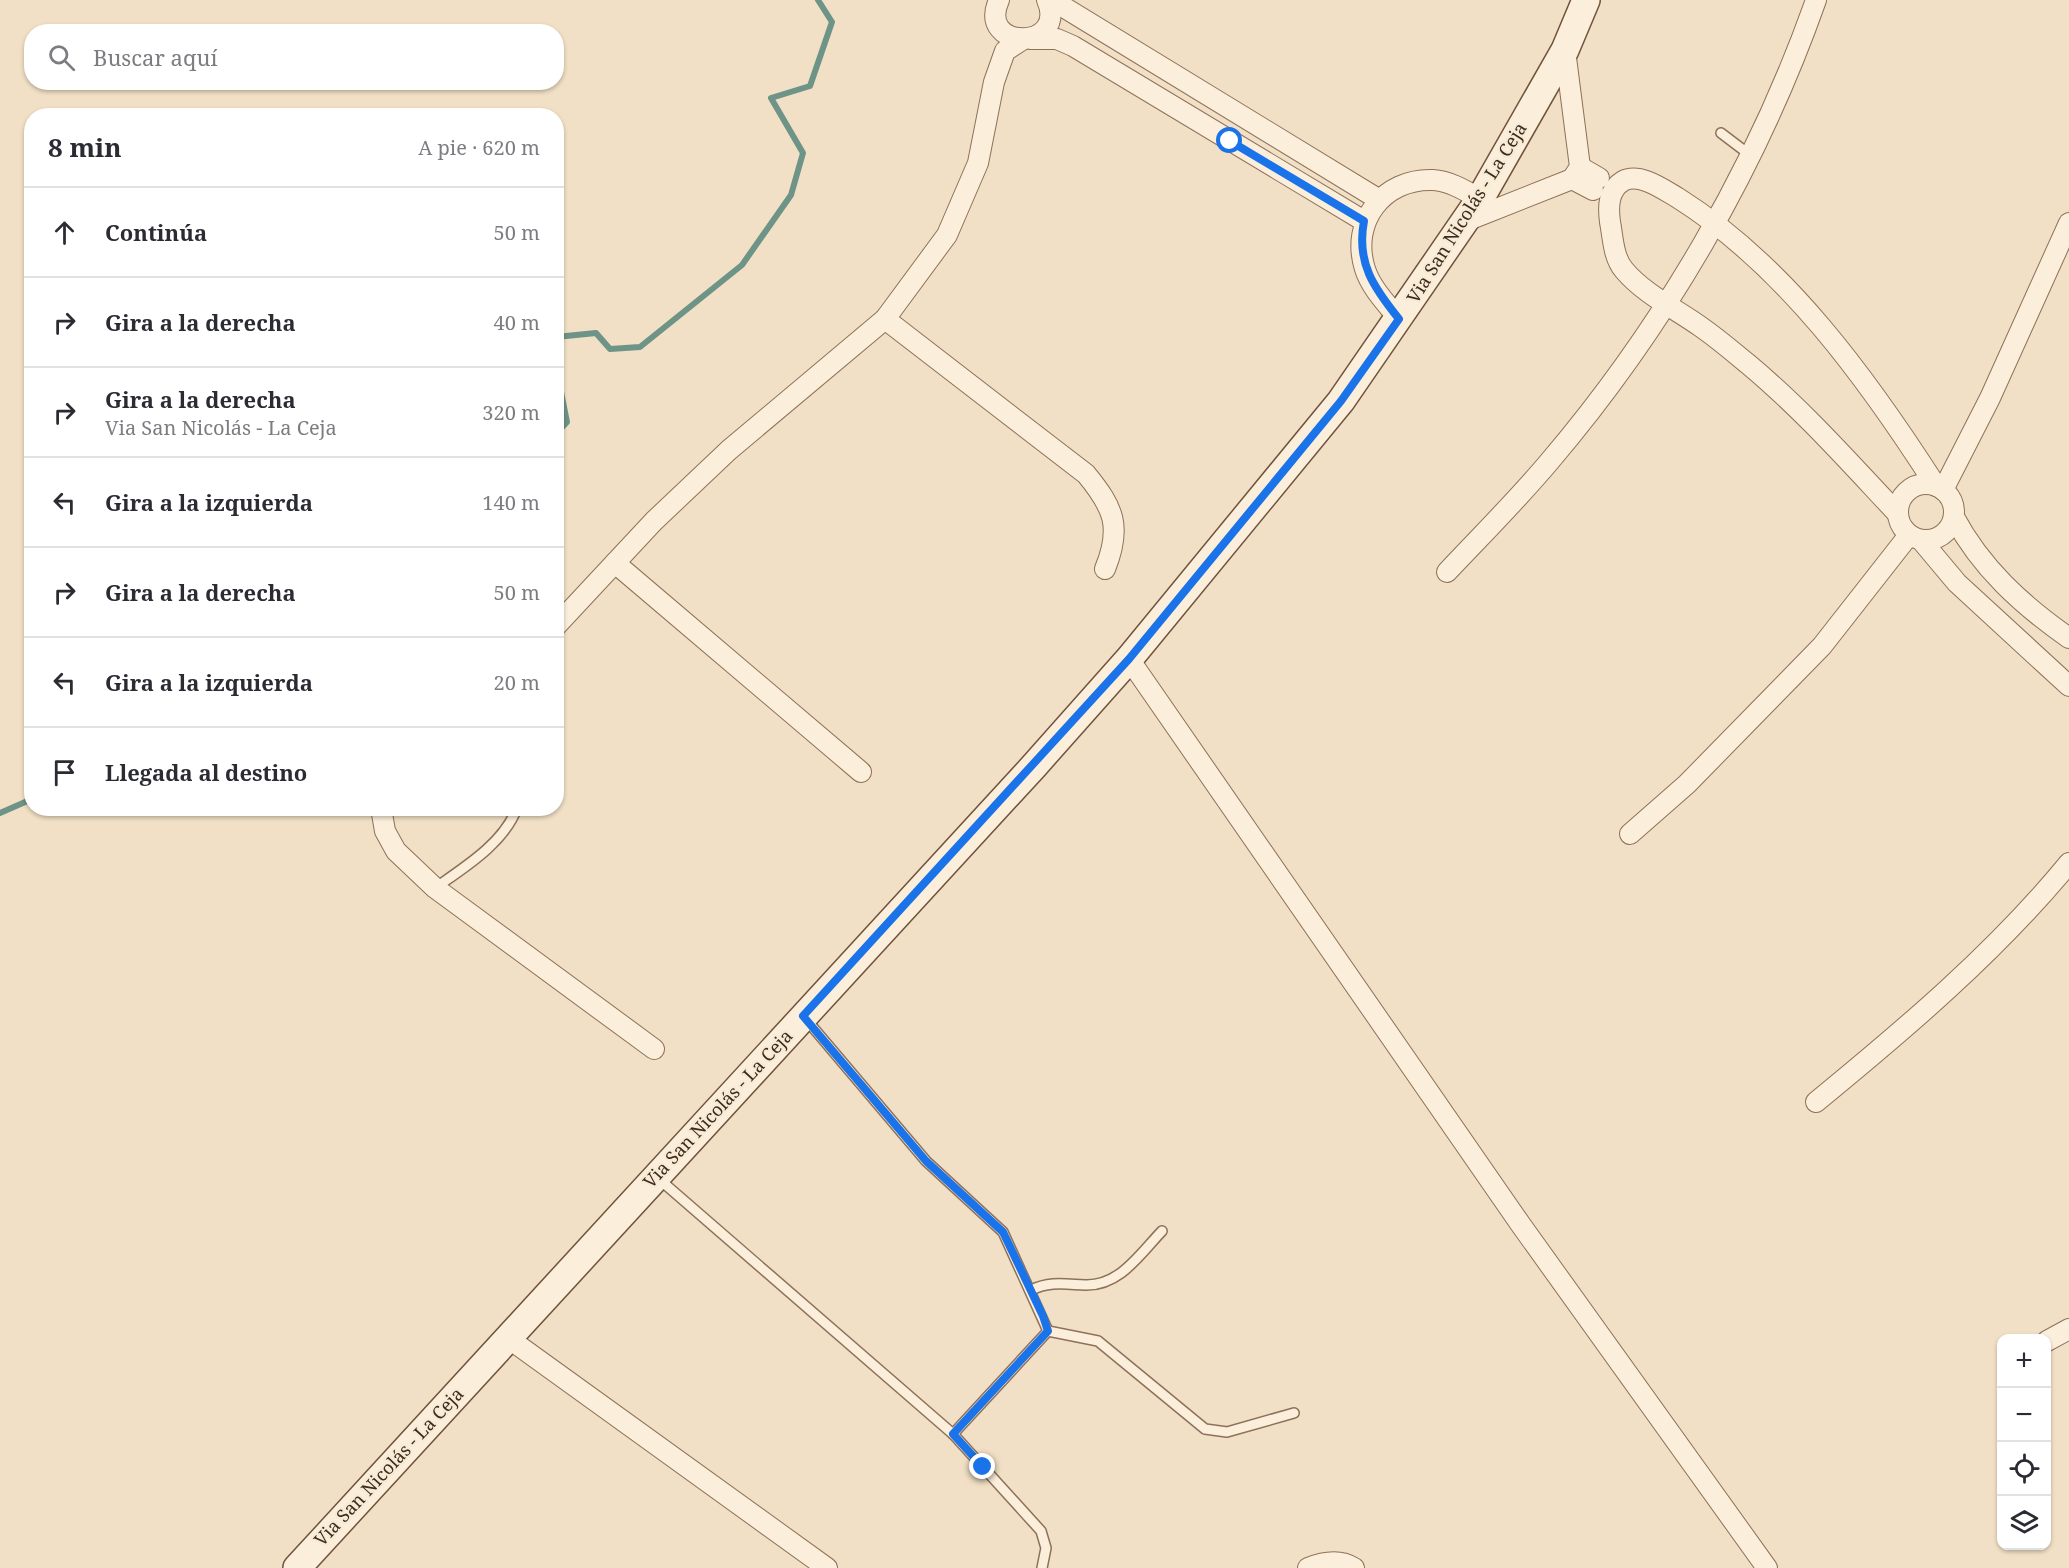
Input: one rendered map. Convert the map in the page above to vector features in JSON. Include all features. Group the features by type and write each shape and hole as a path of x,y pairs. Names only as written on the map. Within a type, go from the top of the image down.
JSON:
{"street":[{"path":"564,617 654,521 729,450 885,319 947,235 978,163 994,82 1005,51 1038,35 1049,22 1051,13 1047,0"},
{"path":"1052,0 1378,199"},
{"name":"Via San Nicolás - La Ceja","path":"297,1568 1129,659 1341,401 1399,319 1480,199 1565,50 1586,0"},
{"path":"1447,572 1549,462 1614,380 1666,305 1750,155 1795,55 1816,0"},
{"path":"996,8 1006,34 1026,39 1057,39 1073,46 1364,221"},
{"path":"994,82 996,8"},
{"path":"1565,50 1576,173"},
{"path":"1576,173 1604,189 1619,262 1628,274 1666,305 1701,327 1762,377 1897,513"},
{"path":"1466,221 1576,173"},
{"path":"1399,319 1376,290 1365,270 1361,235 1364,221 1378,199 1401,186 1434,180 1458,187 1480,199"},
{"path":"1604,189 1624,180 1641,180 1671,194 1714,221 1789,292 1837,346 1876,396 1952,502 1954,517 1968,544 1989,570 2043,620 2069,638"},
{"path":"1940,488 1990,398 2069,223"},
{"path":"885,319 1086,474 1097,488 1114,524 1113,548 1104,569"},
{"path":"1940,488 1927,484 1909,489 1902,496 1897,513 1899,522 1957,583 2069,686"},
{"path":"1630,834 1687,784 1822,646 1915,538 1939,538 1946,532 1954,517"},
{"path":"615,563 861,772"},
{"path":"1129,659 1521,1226 1767,1568"},
{"path":"382,816 385,831 396,850 435,888 654,1049"},
{"path":"1816,1102 1877,1053 1978,960 2069,863"},
{"path":"2051,1339 2069,1329"},
{"path":"508,1338 827,1568"},
{"path":"1308,1568 1322,1562 1348,1564 1354,1568"}],"lane":[{"path":"1721,133 1750,155"},
{"path":"435,888 501,836 511,824 514,816"},
{"path":"803,1016 926,1161 1003,1232 1048,1331"},
{"path":"657,1176 953,1434 1041,1531 1046,1548 1042,1568"},
{"path":"1030,1290 1045,1283 1087,1285 1107,1282 1119,1276 1162,1231"},
{"path":"953,1434 1048,1331"},
{"path":"1048,1331 1098,1341 1205,1429 1227,1432 1294,1413"}],"waterway":[{"path":"564,336 596,333 610,349 640,347 742,265 791,195 803,153 771,98 810,86 832,22 818,0"},
{"path":"564,407 567,422 564,425"},
{"path":"0,813 24,802"}],"route":[{"path":"983,1467 953,1434 1048,1331 1043,1316 1003,1232 990,1217 926,1161 803,1016 1129,659 1341,401 1399,319 1376,290 1365,270 1361,235 1364,221 1230,141"}]}
